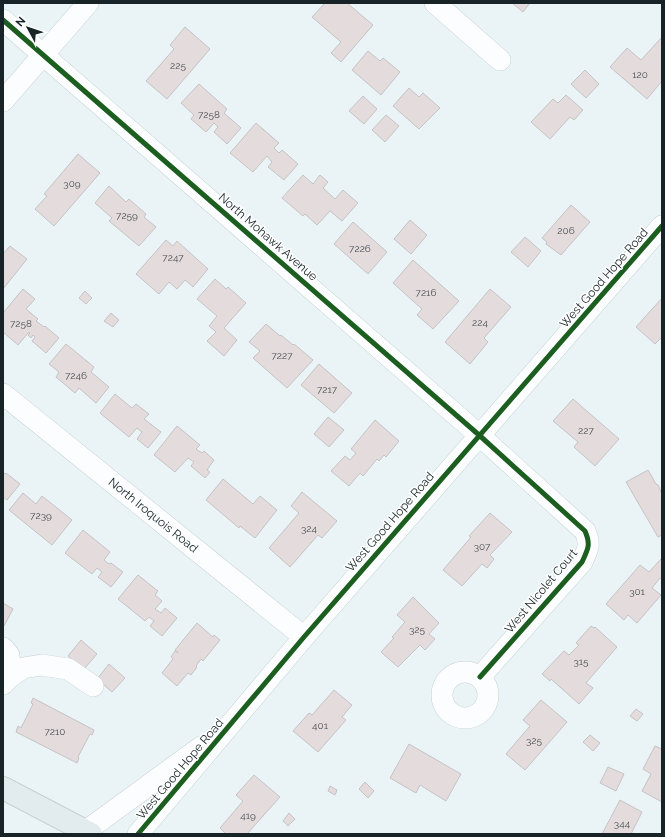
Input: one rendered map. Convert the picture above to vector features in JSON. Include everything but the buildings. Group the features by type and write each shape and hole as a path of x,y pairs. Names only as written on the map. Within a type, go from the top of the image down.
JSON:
{"main road":[{"path":"3,788 86,833"}],"street":[{"path":"3,101 88,3"},
{"path":"435,3 500,60"},
{"name":"North Mohawk Avenue","path":"3,20 479,435"},
{"name":"West Good Hope Road","path":"138,834 304,638 662,226"},
{"name":"North Iroquois Road","path":"3,394 304,638"},
{"name":"West Nicolet Court","path":"479,435 575,521 585,532 589,540 588,549 582,562 480,677"},
{"path":"3,648 9,655 6,681"},
{"path":"6,681 23,668 42,665 68,669 93,686"},
{"name":"West Good Hope Road","path":"86,833 229,726"}],"cycle path":[{"path":"3,20 479,435 585,531 588,540 588,547 582,562 480,677"},
{"path":"138,834 304,637 662,226"}]}
